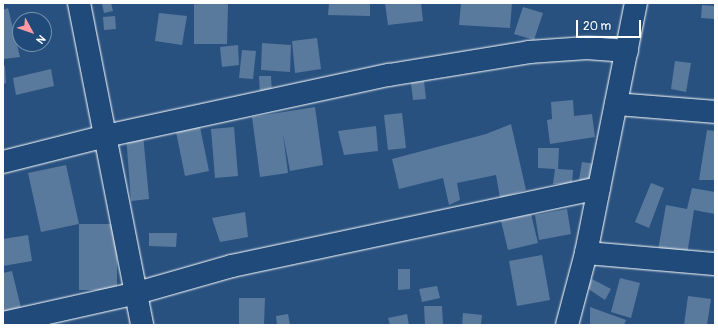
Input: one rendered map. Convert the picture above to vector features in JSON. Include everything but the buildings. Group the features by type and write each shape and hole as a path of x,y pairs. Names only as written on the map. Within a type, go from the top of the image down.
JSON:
{"street":[{"path":"79,3 92,75 106,136 137,293 142,325"},
{"path":"567,325 586,253 636,3"},
{"path":"3,162 106,136 389,75 529,52 587,48 626,51"},
{"path":"616,104 715,112"},
{"path":"3,323 137,293 232,266 599,188"},
{"path":"586,253 715,264"}]}
